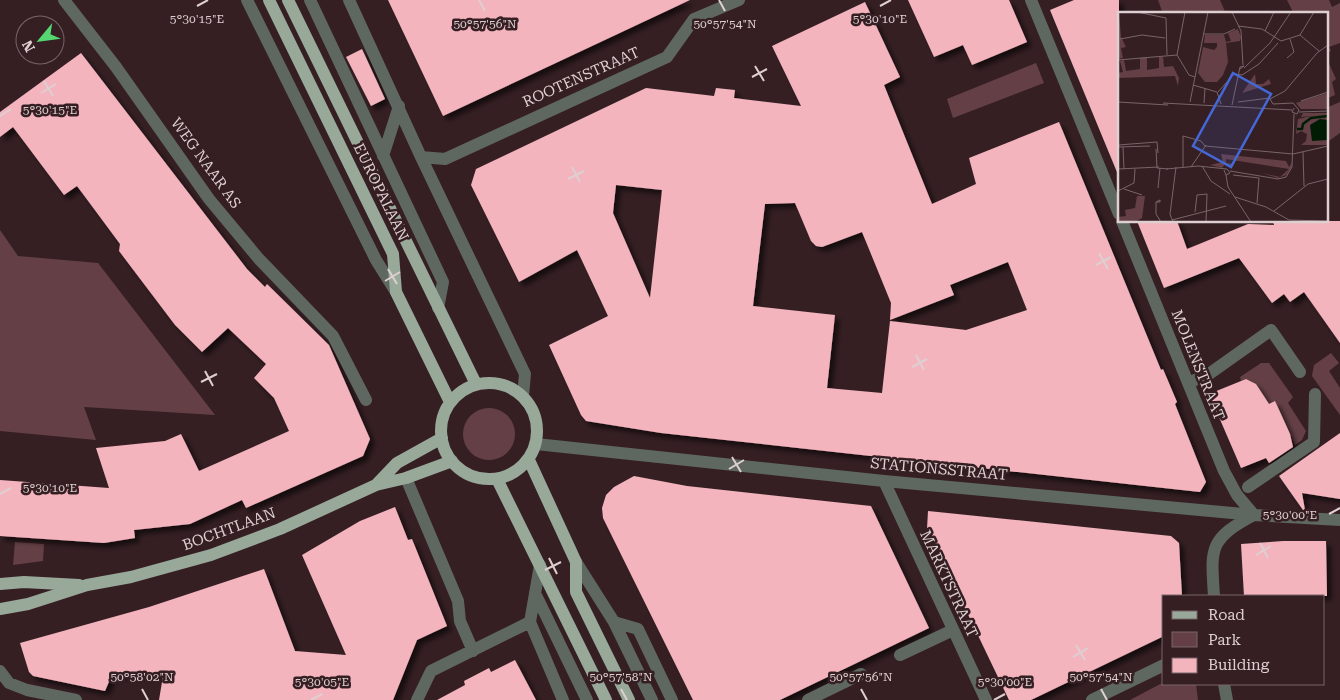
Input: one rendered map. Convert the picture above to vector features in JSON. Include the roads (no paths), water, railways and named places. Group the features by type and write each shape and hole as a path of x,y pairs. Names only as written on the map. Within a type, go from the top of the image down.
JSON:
{"main road":[{"name":"EUROPALAAN","path":"269,0 393,254 396,292 450,402"},
{"name":"EUROPALAAN","path":"288,0 476,384"},
{"path":"493,382 509,387 523,396 531,406 536,418 536,444 529,460 510,475 497,479 484,479 472,476 452,461 445,450 441,426 450,402 458,394 476,384 493,382"},
{"name":"BOCHTLAAN","path":"376,485 397,463 442,438"},
{"path":"529,460 576,562 576,592 629,700"},
{"name":"BOCHTLAAN","path":"0,609 28,604 87,585 131,577 211,555 280,529 376,485 406,478 452,461"},
{"path":"497,479 606,700"},
{"name":"BOCHTLAAN","path":"0,584 24,582 87,585"}],"street":[{"name":"WEG NAAR AS","path":"64,0 116,67 209,199 259,259 333,336 366,400"},
{"path":"247,0 376,260 396,292"},
{"path":"310,0 443,282 438,308"},
{"path":"350,0 421,157 525,374 523,396"},
{"name":"ROOTENSTRAAT","path":"421,157 445,159 667,57 694,19 739,0"},
{"path":"1030,0 1118,212"},
{"path":"383,156 399,106"},
{"name":"MOLENSTRAAT","path":"1122,222 1224,471 1237,495 1254,516"},
{"path":"1188,383 1202,377 1270,330 1300,372"},
{"path":"1248,487 1314,442 1315,394"},
{"name":"STATIONSSTRAAT","path":"536,444 884,481 1233,512 1254,516 1340,520"},
{"path":"406,478 458,601 460,621 473,651"},
{"name":"MARKTSTRAAT","path":"884,481 986,700"},
{"path":"1214,595 1212,555 1220,539 1233,526 1254,516"},
{"path":"576,562 614,622 652,700"},
{"path":"540,565 530,622 563,700"},
{"path":"535,593 587,700"},
{"path":"417,700 431,671 530,622"},
{"path":"614,622 638,630 672,700"},
{"path":"900,655 953,630"},
{"path":"1092,700 1162,666"},
{"path":"808,700 861,674"},
{"path":"2,676 9,683 27,690 76,700"},
{"path":"1224,685 1227,700"}]}
